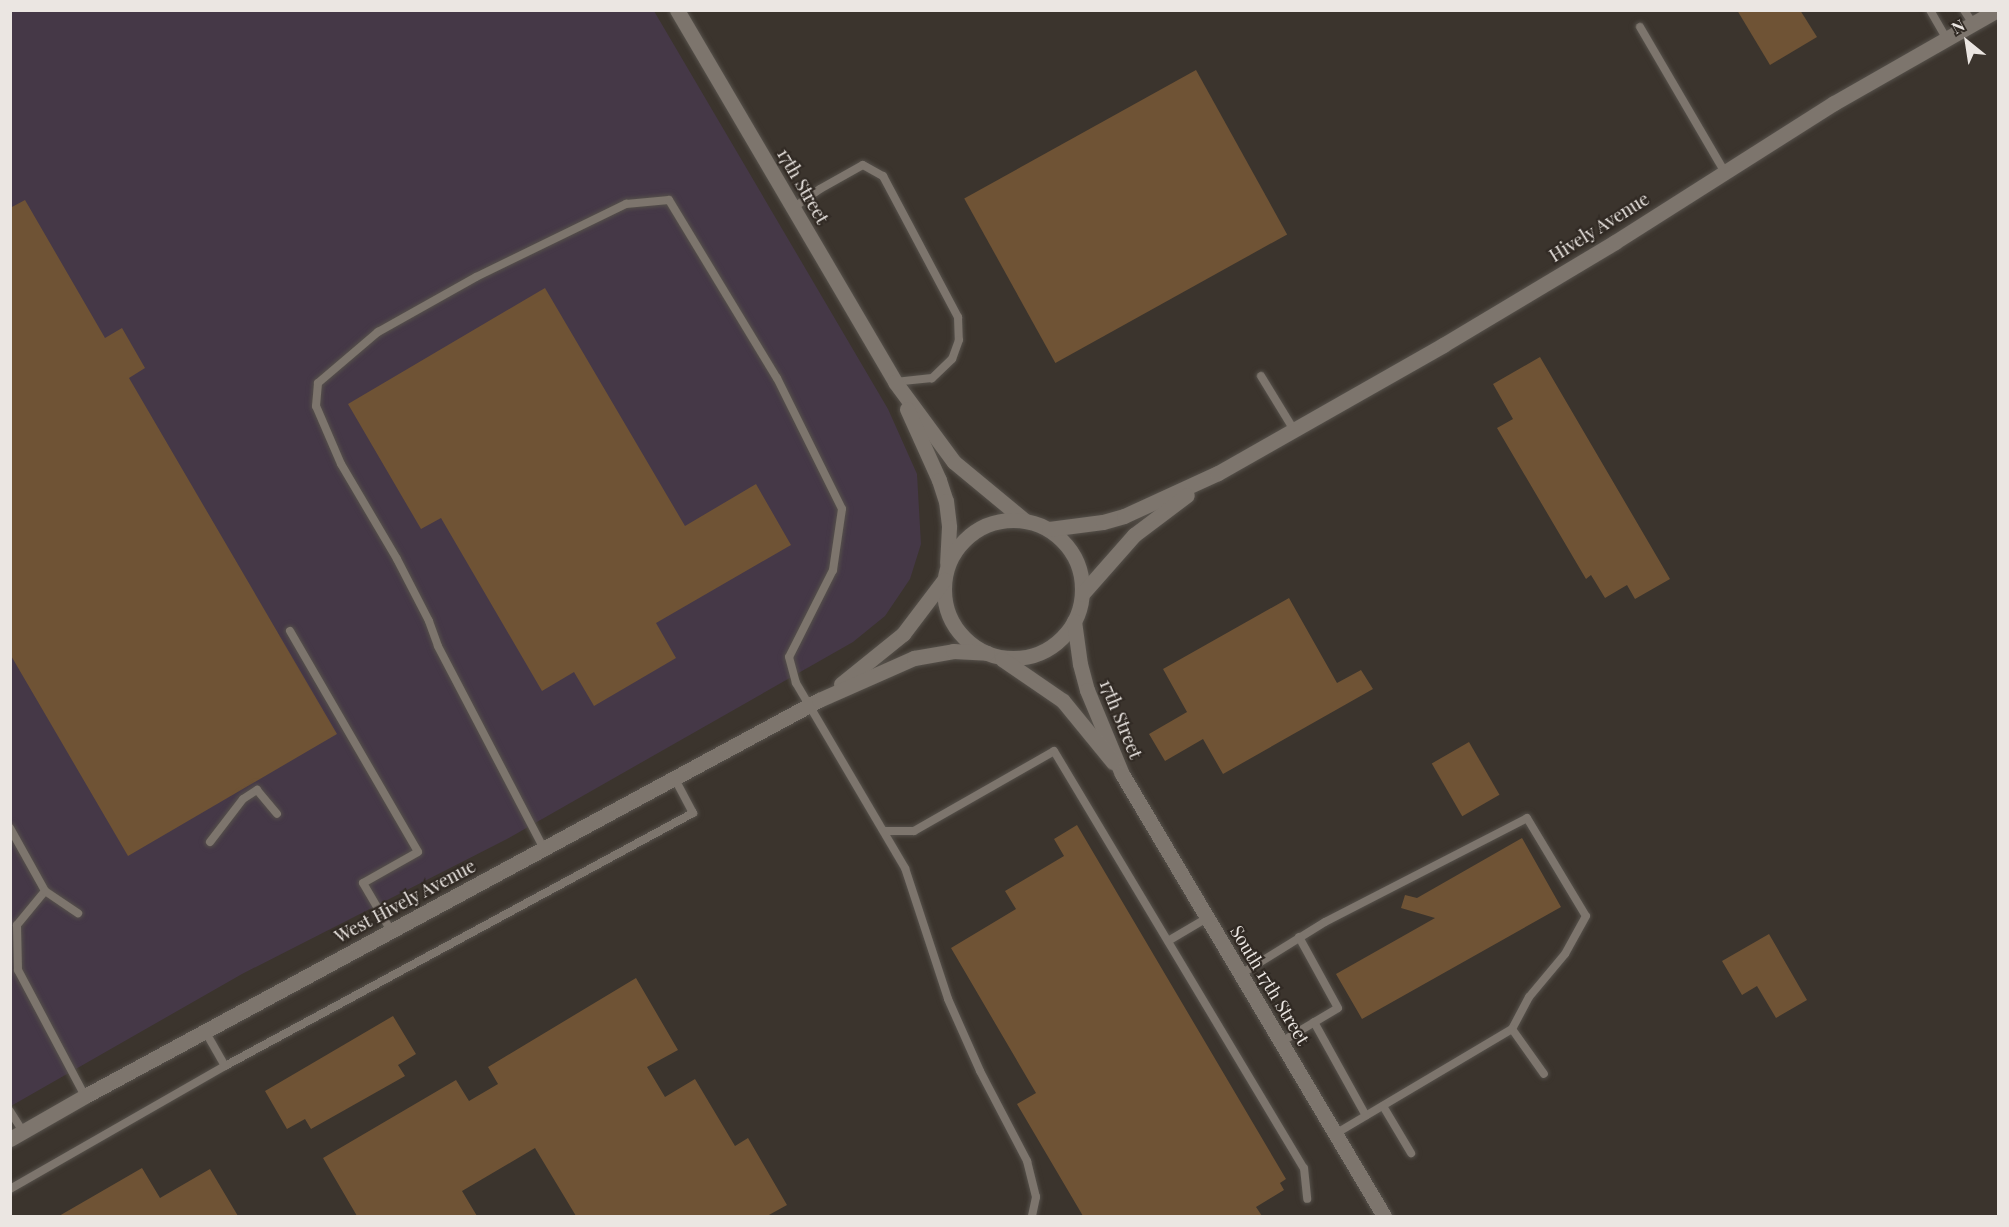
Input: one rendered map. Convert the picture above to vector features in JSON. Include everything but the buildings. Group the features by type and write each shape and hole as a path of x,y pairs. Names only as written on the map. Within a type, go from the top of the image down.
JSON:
{"street":[{"name":"17th Street","path":"677,10 895,382 954,462 1024,520"},
{"name":"Hively Avenue","path":"1049,529 1103,522 1124,516 1218,473 1595,254 1834,102 1946,38 1968,17 1997,10"},
{"name":"17th Street","path":"895,382 939,480 946,501 949,527 945,574"},
{"name":"Hively Avenue","path":"1082,594 1134,535 1218,473"},
{"path":"1024,520 1049,529 1060,537 1075,557 1082,579 1082,594 1074,621 1060,639 1040,652 1019,657 953,651 914,658 814,703 903,634 945,574 958,547 974,531 997,521 1024,520"},
{"path":"945,574 945,605 957,630 966,640 993,655"},
{"name":"17th Street","path":"1074,621 1080,664 1087,690 1122,774"},
{"name":"17th Street","path":"993,655 1063,701 1122,774"},
{"name":"West Hively Avenue","path":"17,1136 85,1096 814,703"},
{"name":"South 17th Street","path":"1122,774 1384,1216"}],"lane":[{"path":"1930,10 1946,38"},
{"path":"1640,27 1724,171"},
{"path":"793,208 820,189 863,165 884,176 958,317 959,340 952,360 932,378 895,382"},
{"path":"544,849 443,656 429,621 397,559 341,464 316,406 318,383 378,332 476,277 626,204 669,200 777,378 842,509 833,570 789,657 796,683 814,703 905,868 948,999 980,1071 1027,1161 1035,1197 1032,1216"},
{"path":"1261,376 1294,430"},
{"path":"290,631 418,852 363,883 390,931"},
{"path":"885,831 914,831 1054,751 1304,1168 1307,1199"},
{"path":"10,1189 225,1066 693,813 674,778"},
{"path":"210,842 243,799 257,790 277,813"},
{"path":"1241,974 1325,922 1527,818 1586,916 1565,954 1529,997 1512,1029 1335,1134"},
{"path":"10,828 45,891 78,913"},
{"path":"45,891 17,925 18,970 85,1096"},
{"path":"1168,941 1207,918"},
{"path":"1281,1042 1338,1008 1299,937"},
{"path":"1314,1022 1366,1116"},
{"path":"1512,1029 1544,1074"},
{"path":"205,1031 225,1066"},
{"path":"1383,1106 1412,1153"},
{"path":"10,1111 17,1136"}],"shaded area":[{"path":"11,11 654,11 888,409 917,474 921,544 910,579 885,616 853,642 507,839 242,974 11,1106"}]}
